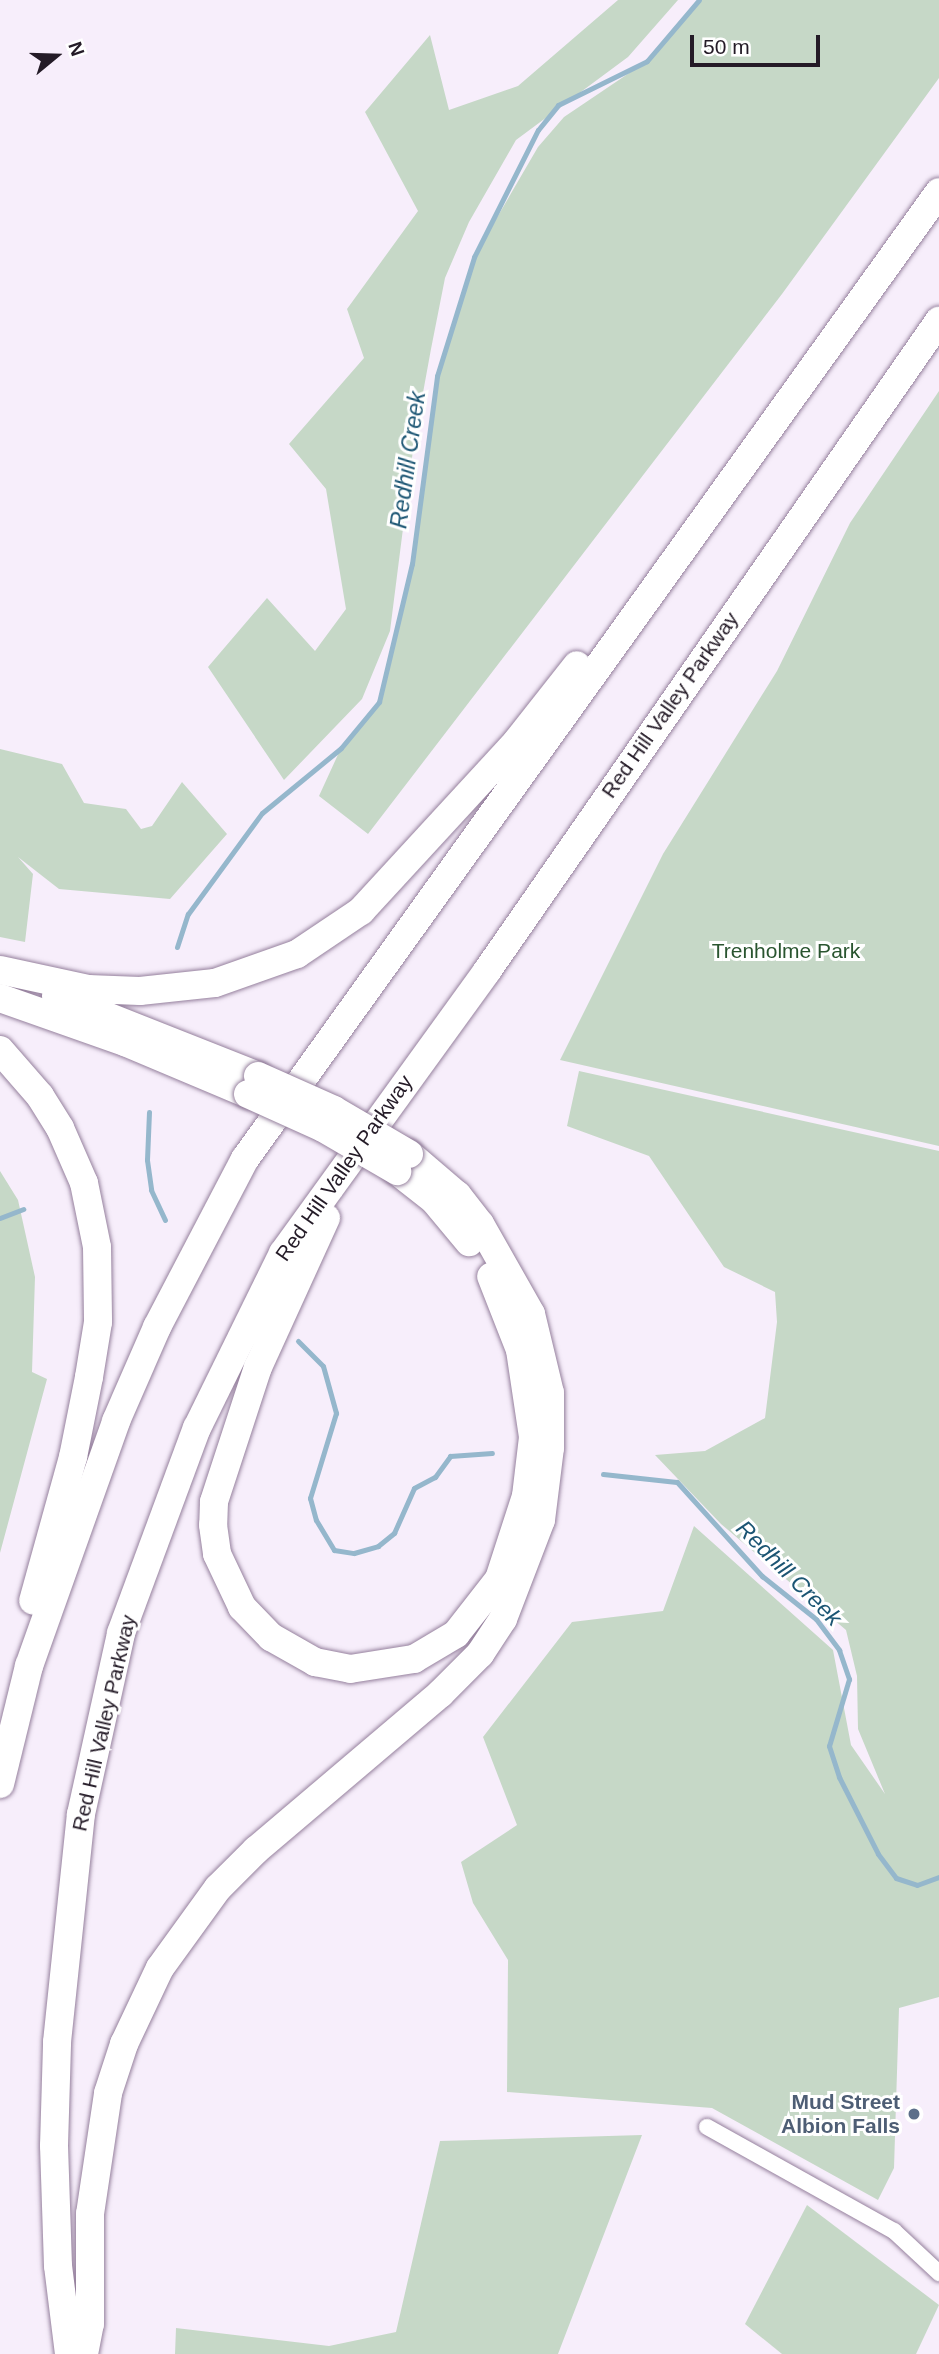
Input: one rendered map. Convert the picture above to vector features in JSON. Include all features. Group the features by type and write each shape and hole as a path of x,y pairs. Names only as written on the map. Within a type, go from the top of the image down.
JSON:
{"highway":[{"path":"0,1784 29,1666 116,1421 157,1327 245,1159 939,192"},
{"name":"Red Hill Valley Parkway","path":"69,2354 58,2266 57,2042 81,1814 121,1633 197,1428 282,1253 388,1101 487,971 939,321"},
{"path":"0,970 88,989 140,991 215,983 297,954 342,925 379,892 518,740 633,594 676,558"},
{"path":"0,976 150,1030 253,1085 323,1128 403,1162 457,1195 480,1224 531,1314 550,1393 551,1448 541,1520 503,1619 480,1654 412,1719 256,1850 218,1888 160,1968 124,2044 108,2093 90,2214 90,2324 84,2354"},
{"path":"0,998 253,1085"},
{"path":"0,1050 32,1086 60,1128 84,1183 97,1247 98,1322 73,1457 28,1619 29,1666"},
{"path":"388,1101 300,1265 258,1367 214,1502 217,1554 242,1607 291,1651 315,1662 351,1669 374,1668 425,1654 456,1634 479,1609 512,1550 526,1496 533,1437 528,1382 501,1292 455,1223 403,1162"}],"street":[{"path":"707,2127 894,2231 939,2273"}],"green space":[{"path":"618,0 678,0 628,57 516,140 469,222 445,278 431,349 414,442 390,631 362,699 284,780 208,667 267,598 315,651 346,609 326,489 289,444 364,358 347,309 418,211 365,112 430,35 449,110 518,86"},
{"path":"699,0 939,0 939,78 782,294 368,834 319,796 341,748 379,702 412,564 437,376 474,257 538,147 564,117 647,61"},
{"name":"Trenholme Park","path":"939,391 939,1146 560,1060 663,854 777,671 850,523"},
{"path":"0,749 62,764 84,803 126,809 141,829 152,826 182,782 227,834 170,899 59,889 18,857 33,874 25,942 0,937"},
{"path":"579,1071 939,1151 939,1997 899,2008 894,2168 878,2200 712,2108 507,2092 508,1960 473,1903 461,1862 517,1825 483,1737 572,1622 663,1611 694,1526 833,1650 851,1745 885,1794 858,1729 857,1676 846,1630 721,1524 655,1455 705,1451 765,1418 777,1322 775,1292 724,1267 649,1156 567,1126"},
{"path":"0,1171 18,1200 35,1277 32,1372 47,1379 0,1553"},
{"path":"642,2135 558,2354 175,2354 176,2328 329,2346 396,2332 440,2141"},
{"path":"807,2205 939,2305 916,2354 782,2354 745,2324"}],"waterway":[{"name":"Redhill Creek","path":"177,947 188,914 262,813 341,748 379,702 412,564 437,376 474,257 538,130 558,105 647,61 699,0"},
{"name":"Redhill Creek","path":"149,1112 147,1160 151,1190 165,1220"},
{"path":"0,1218 23,1209"},
{"name":"Redhill Creek","path":"298,1341 323,1366 336,1413 310,1498 316,1520 334,1550 354,1553 378,1546 394,1533 414,1488 435,1477 450,1456 492,1453"},
{"name":"Redhill Creek","path":"603,1474 677,1482 762,1576 816,1619 839,1650 849,1679 829,1746 839,1777 878,1854 896,1878 917,1885 939,1877"}],"place":[{"name":"Mud Street Albion Falls","path":"914,2114"}]}
